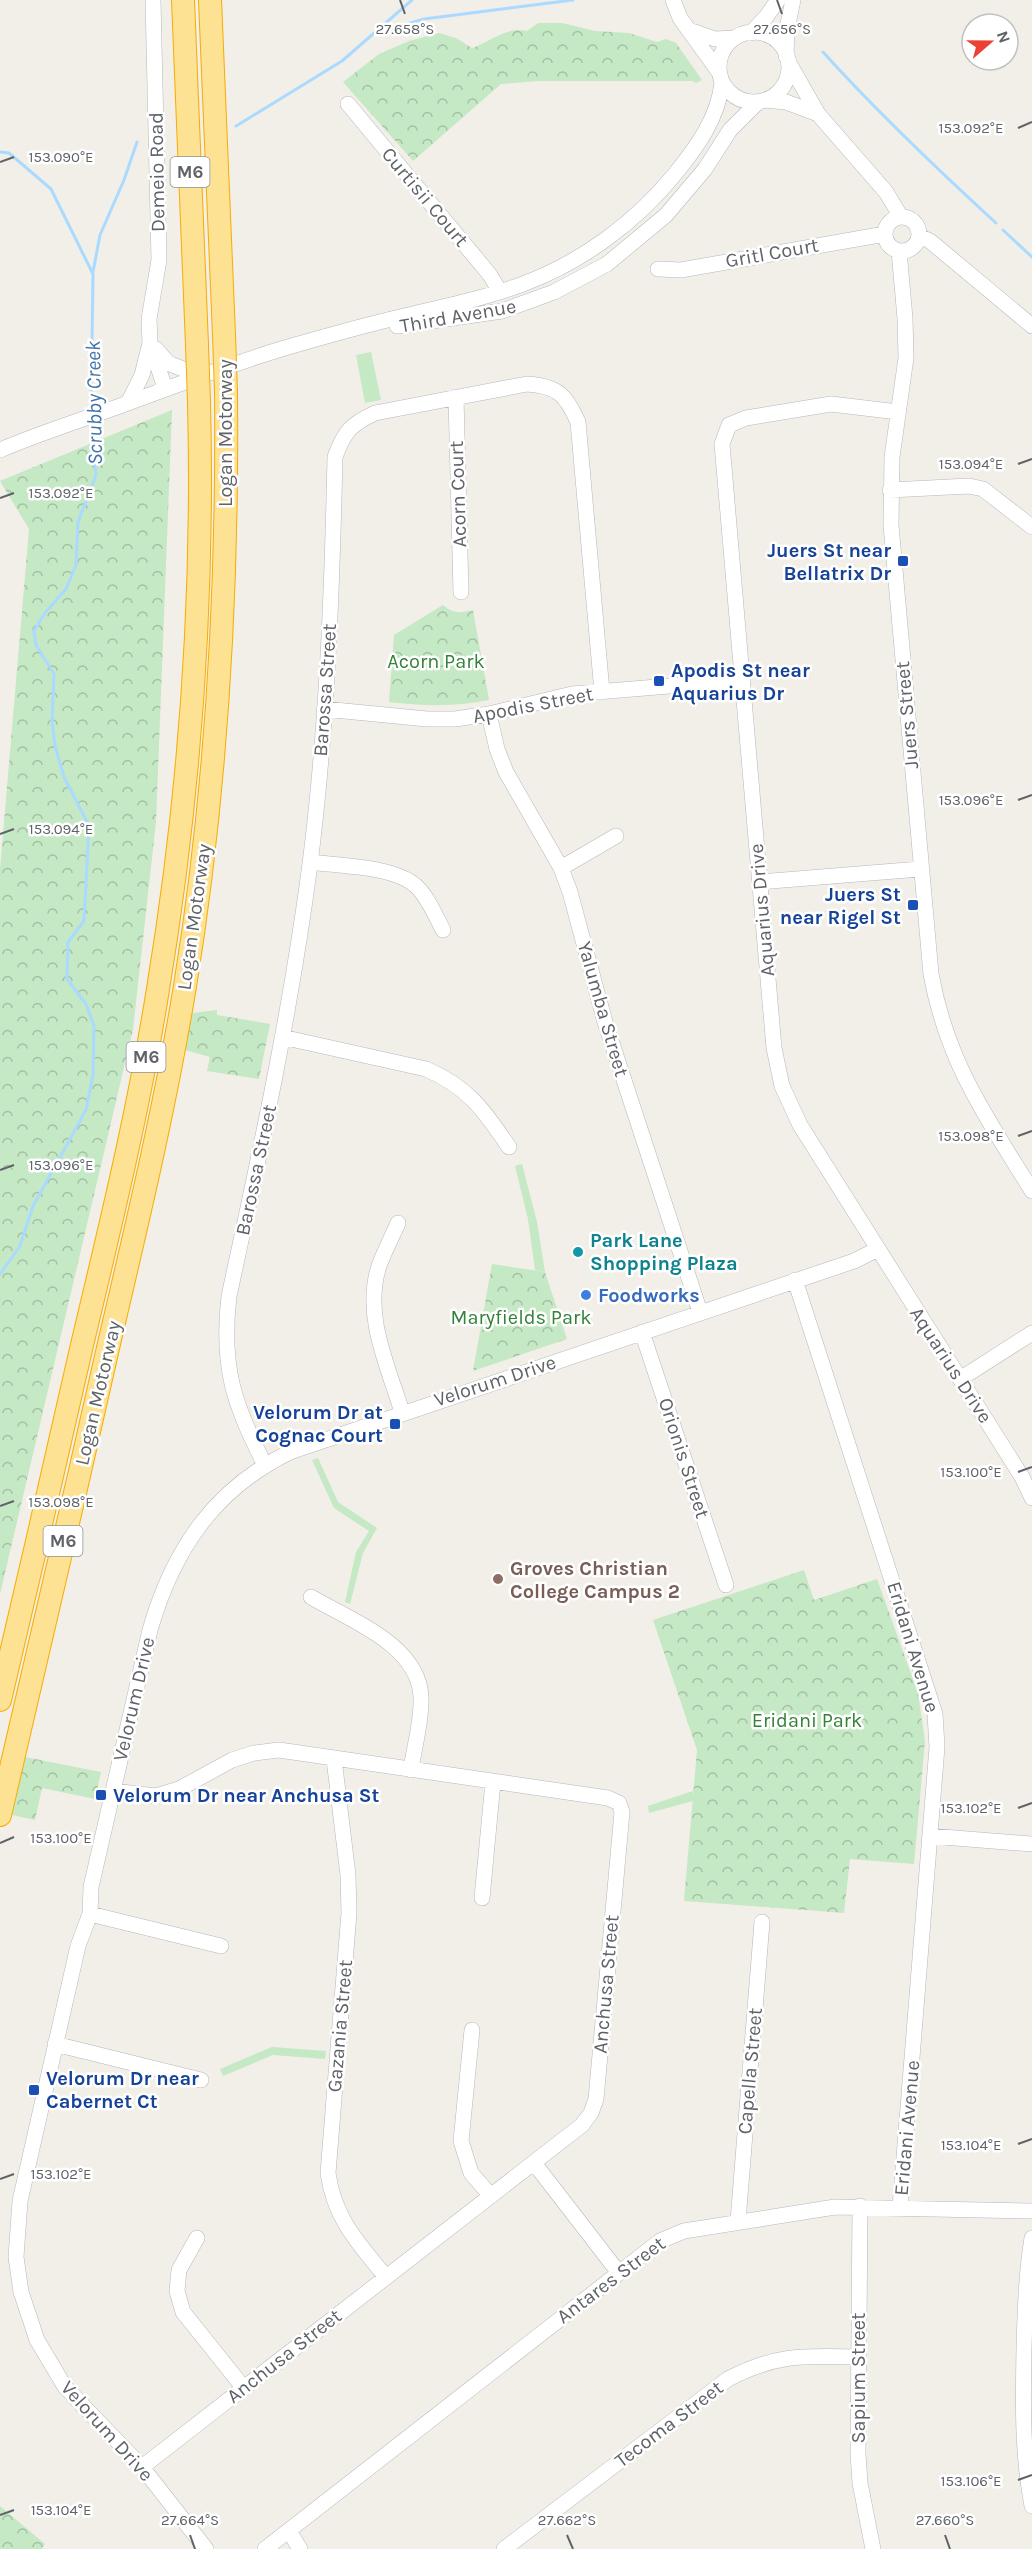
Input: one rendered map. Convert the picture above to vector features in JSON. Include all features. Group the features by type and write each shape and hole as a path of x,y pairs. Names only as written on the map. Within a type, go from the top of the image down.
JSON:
{"highway":[{"name":"Logan Motorway","path":"0,1700 122,1174 168,925 183,801 196,638 200,402 183,0"},
{"name":"Logan Motorway","path":"0,1815 156,1140 185,986 207,823 221,656 227,477 224,335 210,0"}],"street":[{"name":"Demeio Road","path":"153,0 159,260 149,319 150,343 165,388"},
{"path":"673,0 680,18 736,98 786,102 818,114"},
{"path":"751,33 778,0"},
{"path":"762,101 778,93 785,84 787,29 793,0"},
{"path":"689,30 715,39 735,38 751,33 770,36 778,43 818,114 886,192 901,218"},
{"path":"721,77 722,51 735,38"},
{"name":"Third Avenue","path":"0,450 44,431 128,404 198,375 329,336 500,292 545,274 598,246 654,199 691,155 714,116 720,98 721,77"},
{"name":"Third Avenue","path":"329,336 502,311 554,292 607,264 666,215 705,169 730,130 762,101"},
{"name":"Curtisii Court","path":"348,104 490,276 500,292"},
{"path":"901,218 914,222 919,237 914,246 899,251 889,245 885,234 891,221 901,218"},
{"name":"Gritl Court","path":"658,269 681,270 885,234"},
{"path":"919,237 930,241 1032,326"},
{"name":"Juers Street","path":"899,251 906,318 906,358 890,490 891,525 931,974 948,1042 978,1104 1032,1191"},
{"name":"Demeio Road","path":"128,404 142,375 150,343"},
{"path":"150,343 168,363 198,375"},
{"name":"Barossa Street","path":"266,1465 245,1425 232,1388 226,1324 229,1296 269,1114 310,862 332,588 335,457 342,440 355,422 375,413 527,384 546,385 561,394 571,406 579,422 602,692"},
{"name":"Acorn Court","path":"456,397 461,592"},
{"name":"Aquarius Drive","path":"898,412 822,405 746,418 729,425 725,431 722,453 774,1048 782,1086 800,1125 1022,1477 1032,1498"},
{"path":"890,490 969,486 983,489 1032,527"},
{"name":"Apodis Street","path":"324,709 455,719 489,714 556,697 742,680"},
{"name":"Yalumba Street","path":"489,714 497,749 506,772 561,868 570,892 608,1032 700,1312"},
{"path":"561,868 616,836"},
{"path":"310,862 392,873 415,885 426,899 443,930"},
{"path":"760,882 920,869"},
{"path":"282,1037 426,1069 446,1078 480,1105 508,1147"},
{"path":"398,1223 378,1267 373,1305 376,1327 402,1412"},
{"name":"Velorum Drive","path":"206,2549 142,2467 78,2402 54,2372 31,2326 21,2292 16,2257 20,2201 55,2044 78,1946 90,1914 92,1887 150,1630 172,1569 193,1533 215,1506 266,1465 308,1444 854,1261 878,1249"},
{"name":"Eridani Avenue","path":"795,1280 935,1714 937,1747 900,2207"},
{"name":"Orionis Street","path":"642,1332 726,1585"},
{"path":"960,1379 1032,1333"},
{"path":"311,1597 382,1638 400,1651 411,1665 419,1680 421,1698 411,1770"},
{"name":"Anchusa Street","path":"113,1791 156,1796 179,1789 232,1760 254,1753 279,1750 608,1798 619,1803 622,1812 596,2099 591,2113 582,2125 534,2163 142,2467"},
{"name":"Gazania Street","path":"334,1759 348,1875 349,1913 328,2173 331,2192 345,2227 386,2277"},
{"path":"482,1898 493,1782"},
{"path":"930,1836 1032,1844"},
{"path":"90,1914 221,1946"},
{"name":"Capella Street","path":"738,2221 762,1922"},
{"path":"472,2030 461,2141 471,2173 491,2196"},
{"path":"55,2044 201,2080"},
{"path":"534,2163 619,2273"},
{"name":"Sapium Street","path":"860,2206 858,2454 873,2549"},
{"name":"Antares Street","path":"265,2549 660,2241 675,2233 835,2207 1032,2211"},
{"path":"197,2238 179,2270 177,2291 183,2312 243,2387"},
{"path":"1032,2238 1028,2264 1023,2407 1024,2446 1032,2506"},
{"name":"Tecoma Street","path":"504,2549 728,2379 778,2358 858,2357"},
{"path":"289,2531 300,2549"}],"green space":[{"path":"538,23 562,23 595,31 629,33 657,42 666,39 676,43 702,80 696,83 693,81 538,81 501,84 413,161 343,82 379,54 409,41 439,33 456,38 472,48 512,31 527,31"},
{"path":"371,352 381,400 365,403 356,355"},
{"path":"172,410 156,822 133,1029 0,1594 0,869 29,529 0,481"},
{"name":"Acorn Park","path":"443,605 457,612 473,610 489,700 439,705 389,702 394,635"},
{"path":"217,1010 217,1015 270,1024 259,1079 207,1071 210,1057 185,1050 192,1013"},
{"path":"522,1164 537,1222 545,1272 535,1270 528,1219 515,1166"},
{"name":"Maryfields Park","path":"492,1264 545,1272 567,1339 473,1371"},
{"path":"318,1458 338,1502 377,1528 363,1553 350,1604 345,1602 356,1552 369,1531 334,1508 312,1460"},
{"name":"Eridani Park","path":"804,1570 814,1600 877,1579 918,1693 925,1741 914,1864 850,1859 844,1913 684,1901 697,1750 653,1620"},
{"path":"25,1757 101,1772 95,1799 42,1788 35,1820 12,1815"},
{"path":"693,1791 693,1801 649,1813 648,1806"},
{"path":"272,2047 326,2051 325,2059 273,2055 223,2076 220,2069"},
{"path":"0,2506 45,2544 42,2549 0,2549"}],"waterway":[{"path":"236,126 342,61 412,0"},
{"path":"377,33 424,19 573,0"},
{"path":"823,52 907,139 996,223"},
{"path":"93,272 100,235 124,180 137,142"},
{"name":"Scrubby Creek","path":"0,152 9,153 51,189 93,274 91,411"},
{"path":"1003,230 1032,257"},
{"name":"Scrubby Creek","path":"0,1274 20,1246 33,1206 86,1110 93,1075 94,1026 86,1004 67,979 68,942 84,921 89,826 64,777 55,746 52,722 54,674 36,645 34,631 45,613 66,589 76,565 78,522 96,475 91,421"}],"place":[{"name":"Juers St near Bellatrix Dr","path":"903,561"},
{"name":"Apodis St near Aquarius Dr","path":"659,681"},
{"name":"Juers St near Rigel St","path":"913,905"},
{"name":"Park Lane Shopping Plaza","path":"578,1252"},
{"name":"Foodworks","path":"586,1295"},
{"name":"Velorum Dr at Cognac Court","path":"395,1424"},
{"name":"Groves Christian College Campus 2","path":"498,1579"},
{"name":"Velorum Dr near Anchusa St","path":"101,1795"},
{"name":"Velorum Dr near Cabernet Ct","path":"34,2090"}]}
